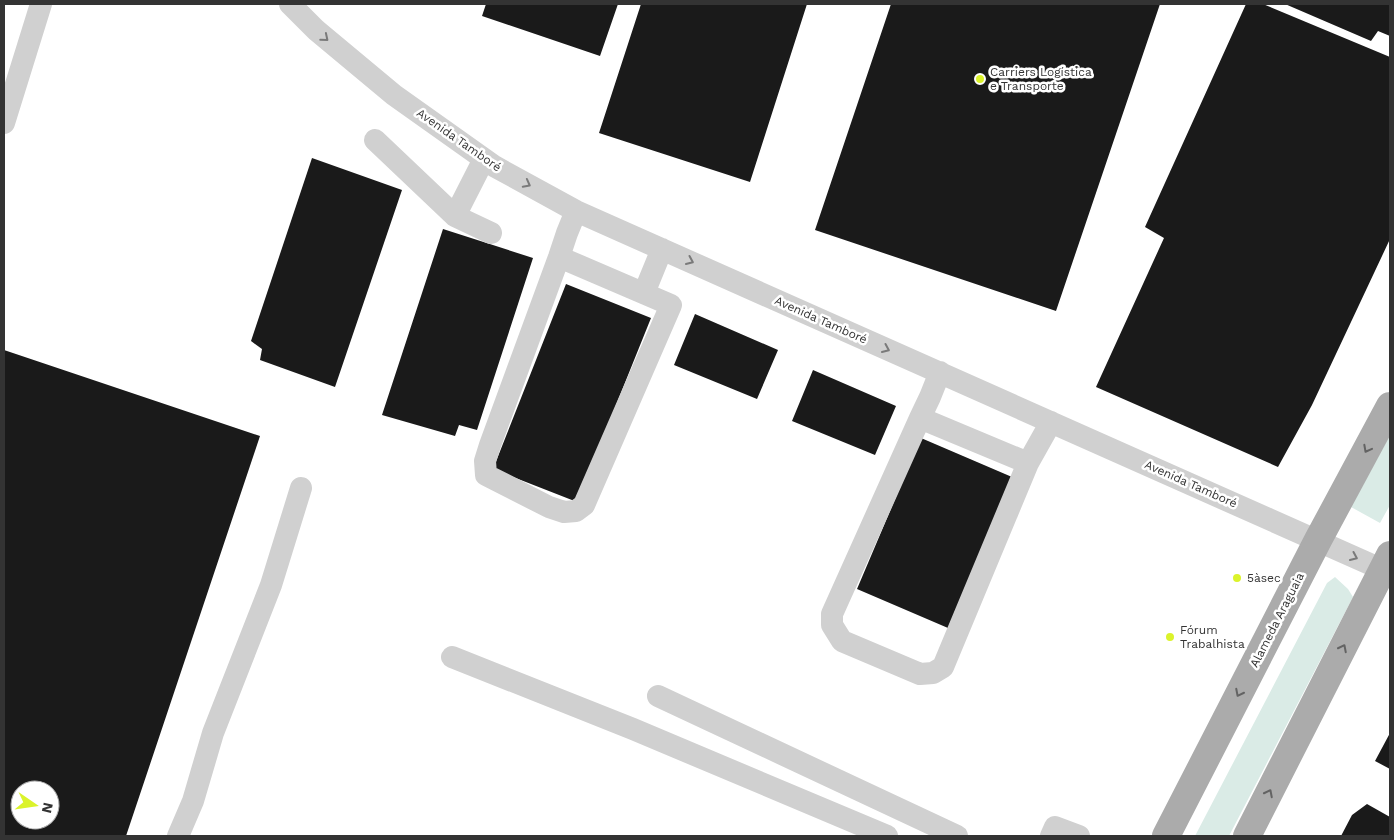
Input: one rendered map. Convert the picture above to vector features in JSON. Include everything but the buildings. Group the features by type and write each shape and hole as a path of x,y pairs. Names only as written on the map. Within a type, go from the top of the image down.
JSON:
{"main road":[{"name":"Alameda Araguaia","path":"1166,836 1318,540 1390,406"},
{"path":"1247,836 1388,566"}],"street":[{"path":"4,123 41,4"},
{"name":"Avenida Tamboré","path":"290,4 316,30 394,95 494,166 576,211 1318,540 1388,566"},
{"path":"375,140 455,216 491,233"},
{"path":"455,216 484,159"},
{"path":"559,257 670,305 584,505 576,511 564,512 549,507 486,475 485,461 567,233 576,211"},
{"path":"644,293 662,249"},
{"path":"940,372 832,614 832,625 842,641 920,674 933,673 943,667 1028,463 1051,422"},
{"path":"920,418 1028,463"},
{"path":"178,836 193,801 213,733 271,585 301,488"},
{"path":"452,657 642,733 886,836"},
{"path":"658,696 957,836"},
{"path":"1051,836 1055,827 1079,836"}],"shaded area":[{"path":"1390,435 1390,505 1380,523 1351,507"},
{"path":"1335,577 1348,589 1353,597 1229,836 1195,836 1327,583"}],"place":[{"name":"Carriers Logística e Transporte","path":"980,79"},
{"name":"5àsec","path":"1237,578"},
{"name":"Fórum Trabalhista","path":"1170,637"}]}
